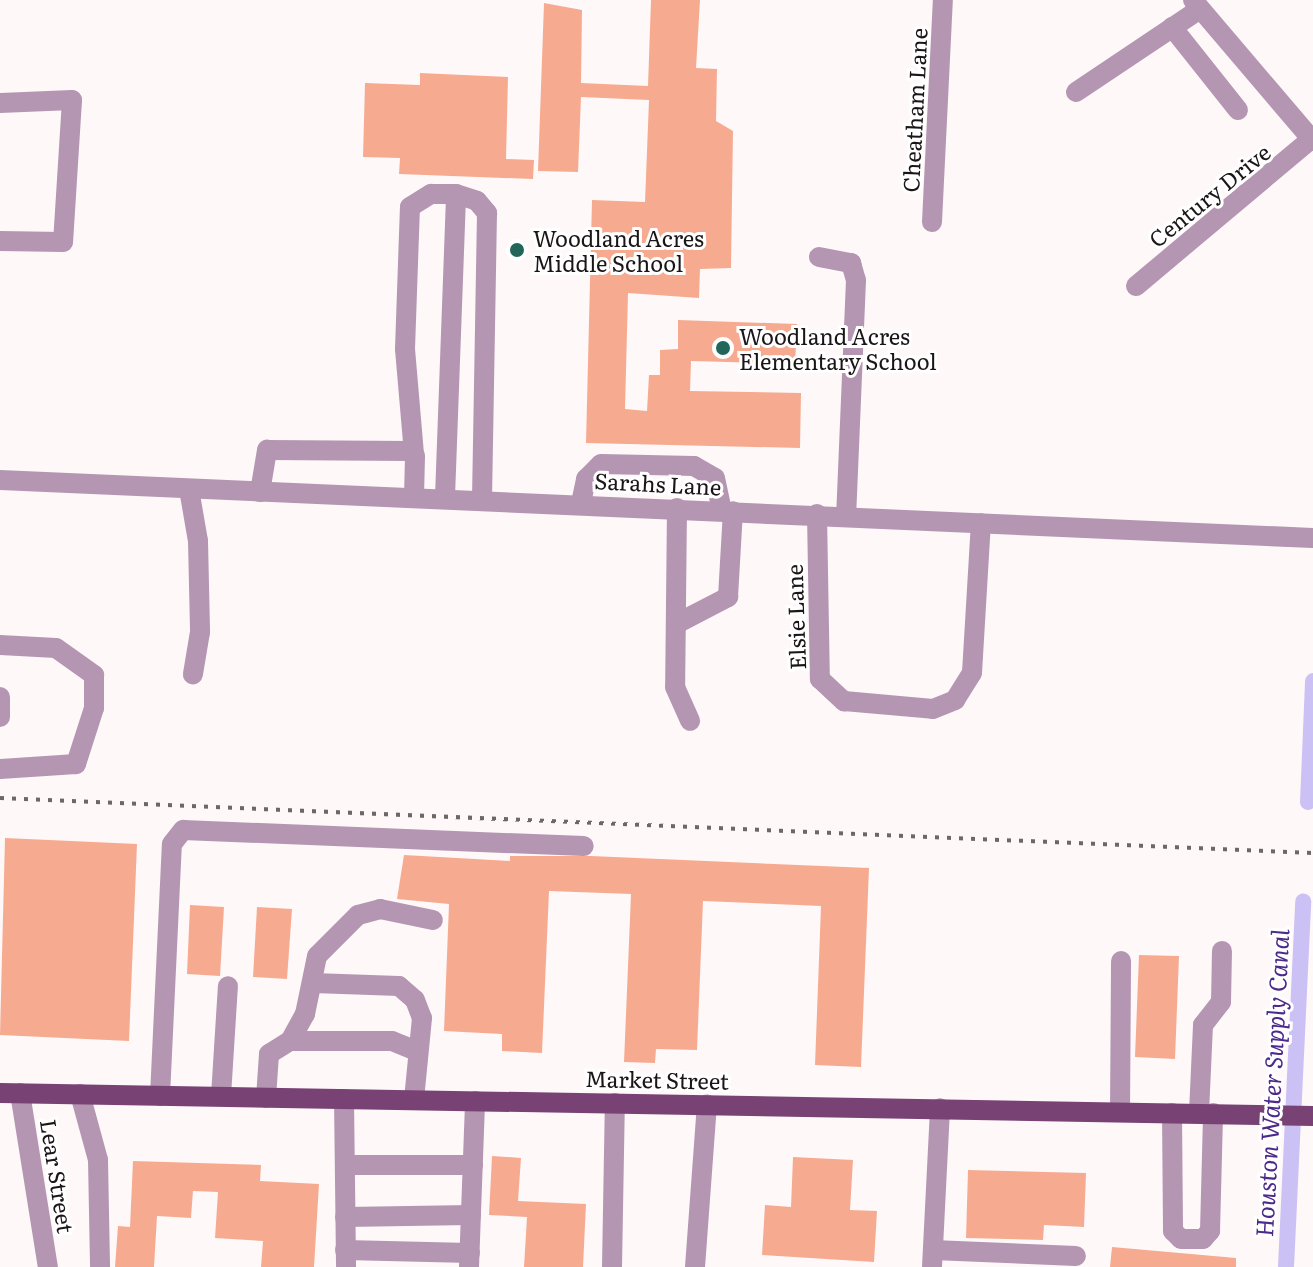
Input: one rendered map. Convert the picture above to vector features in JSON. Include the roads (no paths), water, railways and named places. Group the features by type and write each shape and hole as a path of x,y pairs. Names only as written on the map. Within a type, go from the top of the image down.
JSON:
{"main road":[{"name":"Market Street","path":"10,1093 1313,1116"}],"street":[{"name":"Cheatham Lane","path":"932,222 943,0"},
{"path":"1076,92 1172,27 1196,4 1312,140"},
{"path":"1172,27 1238,110"},
{"path":"0,103 72,100 63,242 0,241"},
{"name":"Century Drive","path":"1136,286 1312,140"},
{"path":"414,496 414,454 405,349 410,207 431,194 456,194 477,201 487,213 482,499"},
{"path":"445,497 456,194"},
{"path":"819,257 851,263 856,280 846,516"},
{"path":"260,492 267,450 414,454"},
{"path":"581,503 586,479 601,464 694,466 715,478 727,510 728,597 676,624"},
{"name":"Sarahs Lane","path":"0,480 581,503 1313,538"},
{"path":"189,489 198,541 200,632 193,674"},
{"path":"677,508 675,687 690,721"},
{"name":"Elsie Lane","path":"817,514 820,679 844,701 933,709 955,700 972,673 981,523"},
{"path":"0,645 56,648 87,668 94,686 90,724 76,764 0,769"},
{"path":"0,697 0,717"},
{"path":"160,1096 172,844 183,830 584,846"},
{"path":"266,1098 269,1054 290,1041 305,1014 317,956 358,915 380,909 433,920"},
{"path":"1172,1113 1173,1231 1181,1239 1203,1239 1210,1231 1203,1025 1221,1002 1222,951"},
{"path":"1120,1112 1121,961"},
{"path":"313,983 399,986 415,1000 422,1018 414,1100"},
{"path":"221,1096 228,986"},
{"path":"290,1041 392,1041 417,1051"},
{"name":"Lear Street","path":"10,1093 48,1267"},
{"path":"80,1094 98,1160 100,1267"},
{"path":"344,1099 346,1258 470,1260 475,1101"},
{"path":"612,1267 615,1103"},
{"path":"695,1267 707,1104"},
{"path":"940,1108 933,1259 1076,1256"},
{"path":"345,1165 473,1165"},
{"path":"345,1217 471,1215"}],"waterway":[{"name":"Houston Water Supply Canal","path":"1308,802 1313,681"},
{"name":"Houston Water Supply Canal","path":"1286,1267 1303,901"}],"railway":[{"path":"0,798 1313,853"}],"place":[{"name":"Woodland Acres Middle School","path":"517,250"},
{"name":"Woodland Acres Elementary School","path":"723,348"}]}
